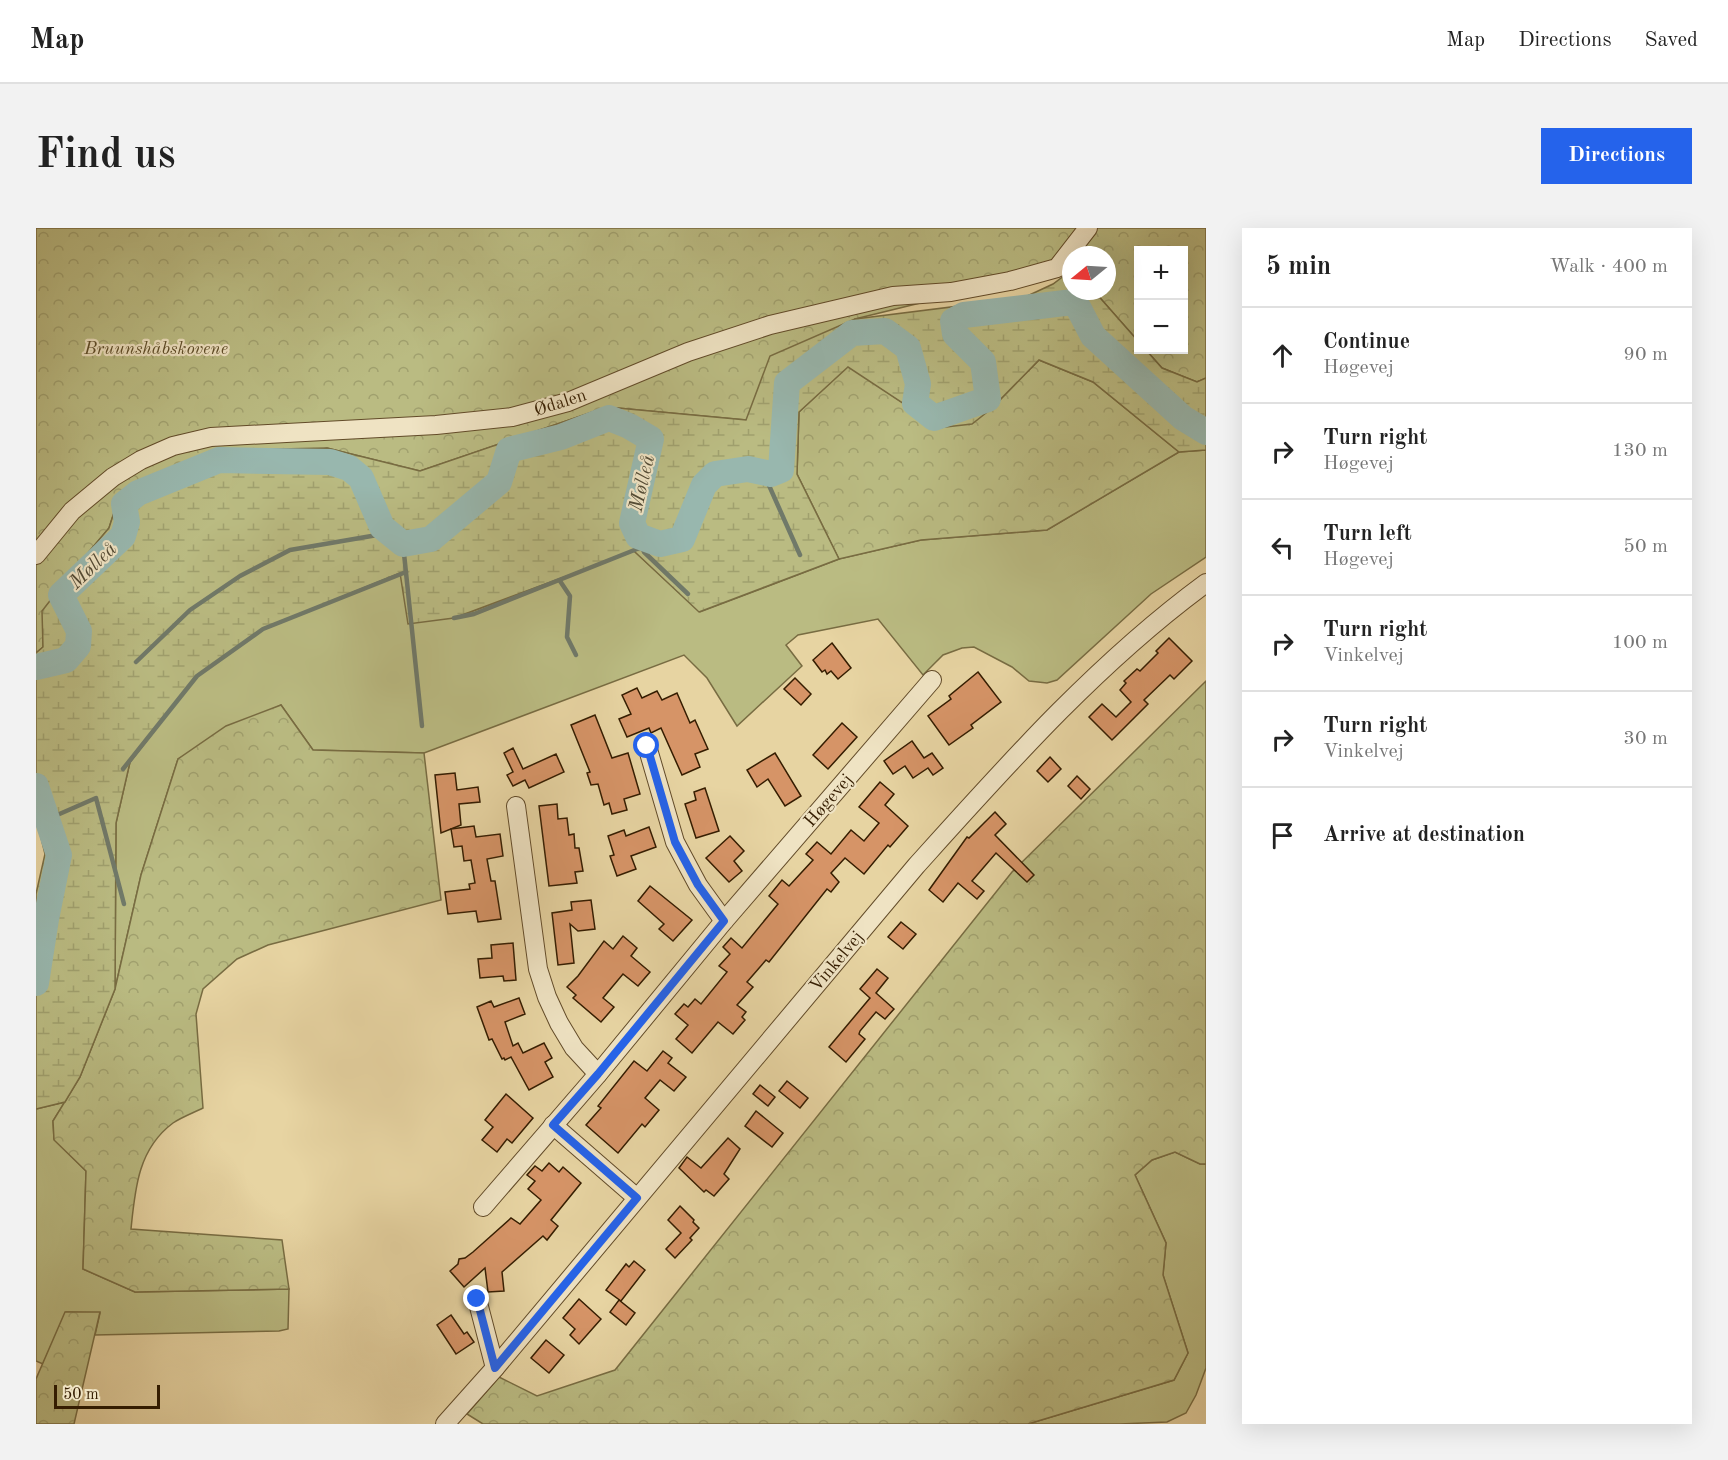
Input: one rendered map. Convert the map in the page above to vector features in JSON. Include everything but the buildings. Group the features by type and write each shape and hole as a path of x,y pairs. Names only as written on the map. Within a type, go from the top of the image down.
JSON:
{"street":[{"name":"Ødalen","path":"36,555 72,511 113,477 141,460 173,446 211,437 436,425 512,417 568,402 687,352 770,325 893,296 951,292 1010,281 1057,268 1088,228"},
{"name":"Vinkelvej","path":"445,1424 495,1368 909,875 971,805 1086,683 1154,623 1206,583"},
{"name":"Høgevej","path":"483,1207 598,1074 724,921 932,680"},
{"path":"647,746 679,850 698,885 724,921"},
{"path":"516,806 538,969 559,1023 574,1048 598,1074"},
{"path":"553,1125 637,1198"},
{"path":"477,1299 495,1368"}],"green space":[{"name":"Bruunshåbskovene","path":"36,228 1206,228 1206,378 1197,382 1162,368 1150,354 1188,354 1188,246 1134,246 1134,336 1102,300 1116,300 1116,246 1062,246 1062,268 855,319 747,420 607,407 420,471 327,448 118,500 109,528 43,611 43,647 36,653"},
{"path":"1062,277 1062,300 1102,300 1134,336 1134,354 1150,354 1162,368 1197,382 1206,378 1206,450 1179,452 1093,382 1039,360 991,409 972,424 937,428 848,367 799,412 797,474 839,559 699,612 634,551 454,618 408,624 400,573 263,629 197,676 130,762 116,823 115,989 80,1077 65,1102 36,1109 36,894 45,854 36,817 36,653 43,647 42,611 109,528 118,500 161,474 225,450 327,448 420,471 607,407 746,420 770,356 855,319 1023,298"},
{"path":"1039,360 1093,382 1179,452 1047,530 921,540 839,559 797,474 799,412 848,366 937,428 991,409"},
{"path":"1206,450 1206,557 1151,594 1057,680 1047,683 1029,681 1012,667 974,647 962,648 943,655 923,675 878,619 798,635 786,645 802,666 737,726 707,678 684,655 424,753 313,750 281,705 178,759 141,875 115,989 116,823 130,762 197,676 263,629 400,573 454,618 634,551 700,612 839,559 921,540 1047,530 1179,452"},
{"path":"1206,681 1206,1164 1200,1164 1175,1152 1152,1160 1135,1175 1166,1243 1163,1275 1188,1353 1174,1380 1028,1424 483,1424 467,1414 499,1377 537,1396 615,1370 1012,872"},
{"path":"281,705 313,750 424,753 441,900 268,945 237,959 203,989 196,1014 203,1108 173,1123 152,1145 140,1171 131,1229 282,1240 289,1289 135,1292 83,1269 86,1171 54,1140 53,1121 80,1077 115,989 141,875 178,759 226,726"},
{"path":"65,1102 53,1121 54,1139 86,1171 83,1269 135,1292 289,1289 288,1329 95,1335 100,1313 66,1312 43,1364 36,1361 36,1109"},
{"path":"1175,1152 1200,1164 1206,1164 1206,1368 1196,1395 1186,1413 1167,1422 1028,1424 1174,1380 1188,1353 1163,1275 1166,1243 1135,1175 1152,1160"},
{"path":"65,1312 100,1312 74,1424 36,1424 36,1379"}],"waterway":[{"name":"Mølleå","path":"36,667 66,660 78,646 79,631 61,595 123,536 127,522 124,504 138,493 219,460 330,462 349,468 361,478 382,527 403,544 431,539 499,482 509,450 561,437 609,418 651,439 632,523 638,536 660,544 682,539 704,485 715,474 748,469 771,474 781,470 787,383 852,333 885,331 908,348 918,384 915,403 934,418 988,399 983,362 955,334 953,321 964,315 1073,302 1093,336 1183,418 1206,432"},
{"path":"763,472 800,555"},
{"path":"136,662 190,610 240,576 290,550 389,533"},
{"path":"638,536 644,552 688,594"},
{"path":"403,544 422,726"},
{"path":"454,618 474,614 642,547"},
{"path":"123,769 197,676 263,629 406,572"},
{"path":"560,581 570,596 567,637 576,655"},
{"name":"Mølleå","path":"36,786 59,855 36,983"},
{"path":"48,819 96,798 124,904"}],"route":[{"path":"477,1299 495,1368 637,1198 553,1125 724,921 698,885 675,842 647,746"}]}
